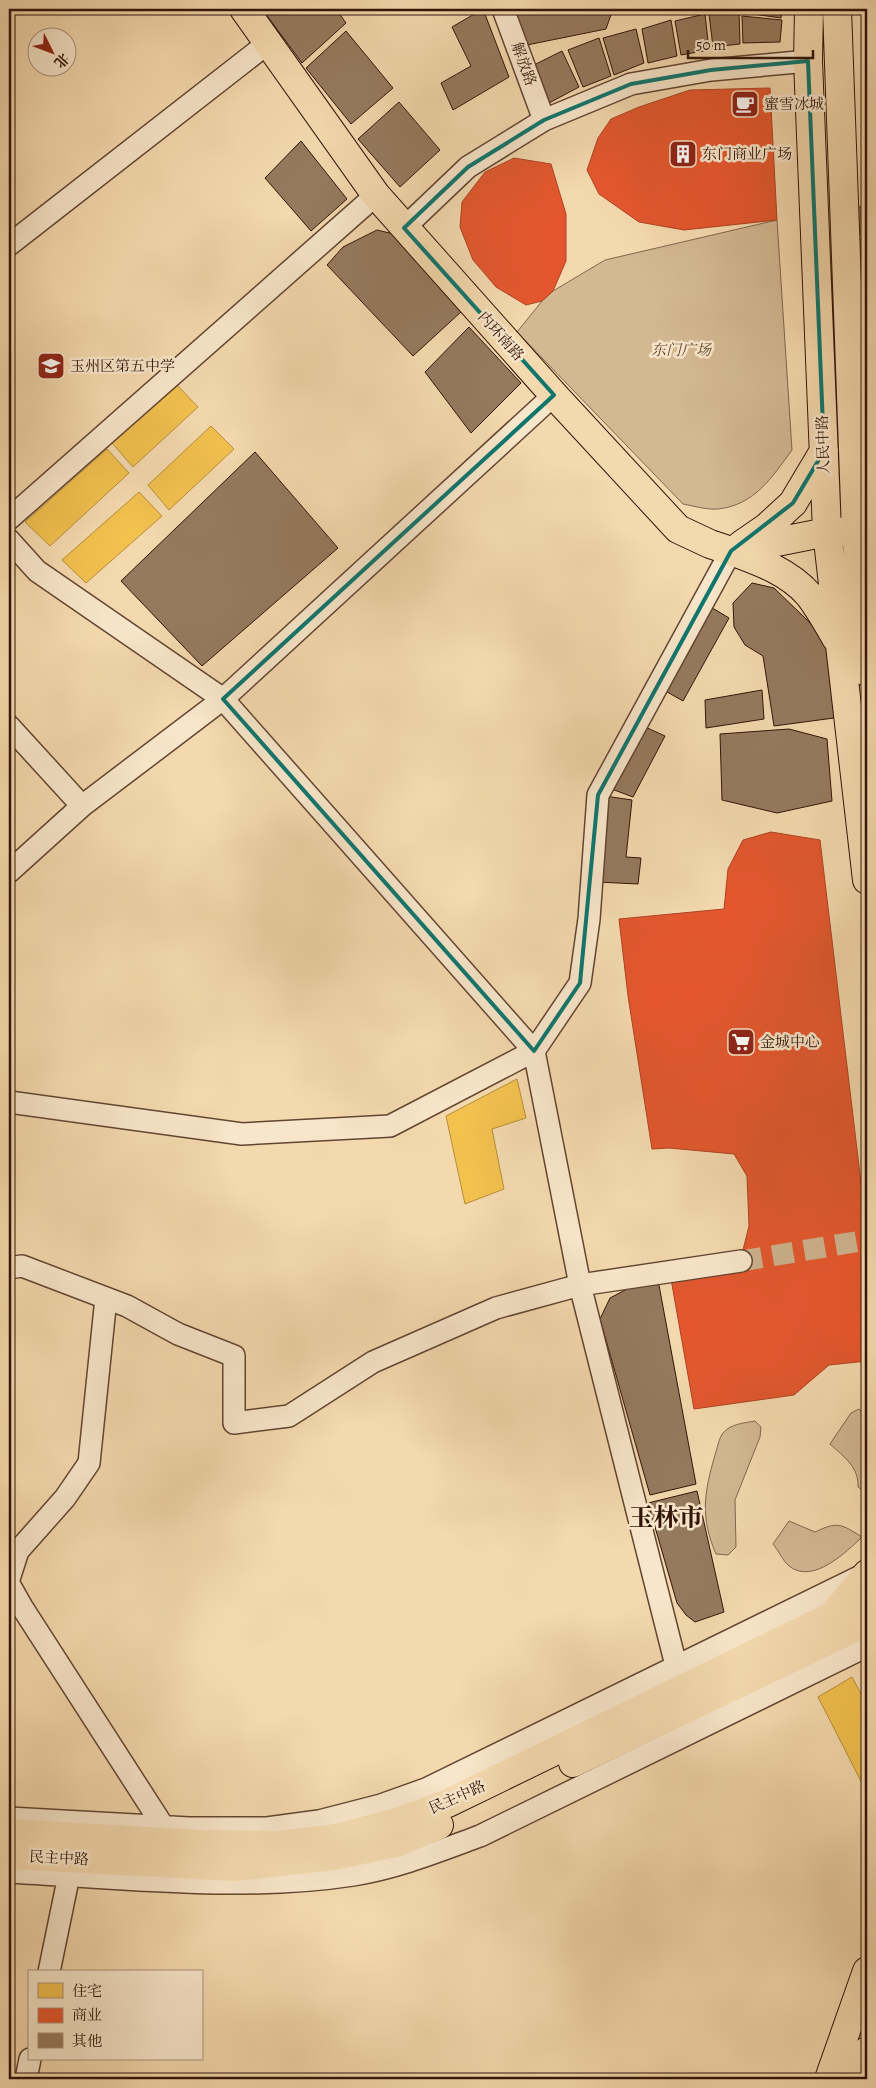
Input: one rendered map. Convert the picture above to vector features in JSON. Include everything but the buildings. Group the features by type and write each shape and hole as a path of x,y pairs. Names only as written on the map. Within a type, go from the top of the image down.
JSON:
{"main road":[{"name":"内环南路","path":"244,9 376,195 554,395 678,528 710,544 732,551 827,532 862,531"},
{"name":"人民中路","path":"809,9 808,61 827,532 867,880"},
{"name":"人民中路","path":"837,9 854,461 862,531 867,672"},
{"path":"732,551 767,527 792,504 824,451"},
{"path":"854,461 867,486"},
{"path":"732,551 761,562 786,575 808,594 841,646"},
{"path":"856,1630 867,1574"},
{"name":"民主中路","path":"9,1855 234,1867 334,1856 396,1843 473,1811 856,1630 867,1599"},
{"name":"民主中路","path":"9,1833 199,1844 280,1845 336,1838 400,1821 448,1803 680,1677 856,1630"},
{"path":"829,2079 867,1971"},
{"path":"858,2079 867,2051"}],"street":[{"name":"解放路","path":"504,9 544,120"},
{"path":"9,245 268,43"},
{"path":"404,228 468,167 544,120 632,84 711,70 808,61"},
{"path":"9,519 376,195"},
{"path":"9,872 82,806 223,699 554,395"},
{"path":"9,540 37,571 223,699 534,1051 580,1285 680,1677"},
{"path":"9,1102 242,1134 390,1126 534,1051 580,983 589,919 598,795 732,551"},
{"path":"9,726 82,806"},
{"path":"9,1268 22,1266 127,1306 178,1334 234,1356 234,1423 289,1416 373,1362 496,1308 580,1285 741,1261"},
{"path":"9,1580 18,1551 65,1498 89,1463 106,1298"},
{"path":"9,1818 163,1826 267,1828 320,1821 381,1805 426,1789 680,1677 867,1574"},
{"path":"9,1584 163,1826"},
{"path":"9,1872 205,1882 291,1883 356,1874 427,1856 480,1836 856,1630"},
{"path":"49,1970 69,1876"},
{"path":"26,2079 30,2060"}],"highlighted area":[{"path":"808,61 824,451 793,503 731,551 598,795 580,983 534,1051 223,699 554,395 404,228 468,167 544,120 631,84 711,70"}],"green space":[{"name":"东门广场","path":"777,220 792,450 770,479 752,496 742,502 718,509 683,504 517,332 542,301 553,291 605,260"},
{"path":"859,1409 867,1418 867,1493 858,1487 856,1474 850,1463 830,1444 851,1413"},
{"path":"755,1421 761,1427 760,1437 735,1500 736,1547 728,1555 716,1554 708,1528 705,1505 708,1481 718,1444 723,1433 729,1428 738,1424"},
{"path":"789,1521 815,1532 834,1525 844,1527 862,1537 847,1551 828,1564 808,1572 798,1571 787,1564 773,1544"}],"tunnel":[{"path":"741,1261 867,1240"}],"place":[{"name":"蜜雪冰城","path":"745,104"},
{"name":"东门商业广场","path":"683,154"},
{"name":"玉州区第五中学","path":"51,366"},
{"name":"金城中心","path":"741,1042"}],"district":[{"name":"玉林市","path":"666,1517"}]}
